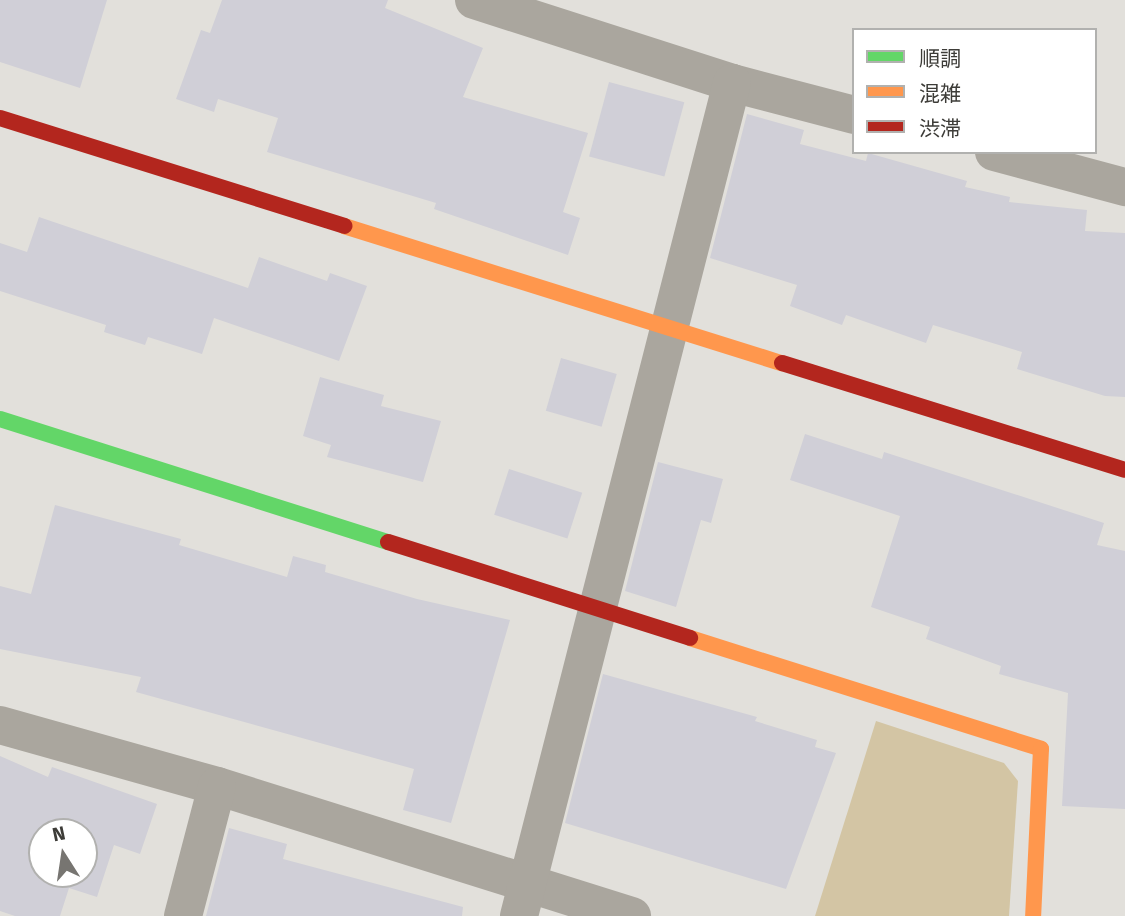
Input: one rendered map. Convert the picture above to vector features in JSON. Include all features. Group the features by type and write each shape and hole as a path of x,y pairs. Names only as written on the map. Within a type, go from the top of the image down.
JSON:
{"street":[{"path":"474,0 732,83 852,114"},
{"path":"523,899 672,327 732,83"},
{"path":"0,118 1125,470"},
{"path":"1001,154 1125,187"},
{"path":"0,419 1041,749 1033,916"},
{"path":"0,725 217,786 523,899 632,916"},
{"path":"183,916 217,786"}],"shaded area":[{"path":"876,721 1004,763 1018,781 1009,916 815,916"}],"building":[{"path":"0,0 107,0 80,88 0,62"},
{"path":"222,0 388,0 385,8 483,48 463,97 588,133 563,212 580,218 568,255 434,209 436,203 267,152 278,118 218,99 214,112 176,99 201,30 210,33"},
{"path":"609,82 684,102 664,177 589,156"},
{"path":"747,114 804,130 800,144 866,161 868,154 872,154 967,181 965,187 1010,197 1009,202 1087,210 1085,231 1125,233 1125,397 1105,396 1017,369 1022,352 933,325 926,343 846,315 842,325 790,306 797,285 710,258"},
{"path":"39,217 248,288 259,257 327,281 330,273 367,286 339,361 214,318 202,354 148,337 145,345 104,332 106,325 0,291 0,243 27,252"},
{"path":"561,358 617,374 602,427 546,411"},
{"path":"320,377 384,395 381,406 441,421 423,482 327,457 331,445 303,436"},
{"path":"805,434 882,459 884,452 1104,523 1097,545 1125,551 1125,809 1062,806 1068,693 999,674 1001,666 926,639 930,627 871,607 900,516 790,480"},
{"path":"658,462 723,479 711,523 701,520 676,607 625,591"},
{"path":"509,469 582,493 567,538 494,515"},
{"path":"55,505 181,539 179,545 287,577 293,556 326,565 325,572 417,599 510,620 451,823 403,810 414,769 136,692 141,677 0,649 0,586 31,594"},
{"path":"603,674 757,717 755,721 817,740 815,747 836,753 786,889 565,823"},
{"path":"0,756 48,777 52,767 157,804 140,854 114,845 97,897 69,888 60,916 15,916 0,911"},
{"path":"229,828 287,844 283,859 463,907 462,916 206,916"}],"traffic: fast":[{"path":"0,419 388,542"}],"traffic: slow":[{"path":"344,226 782,363"},
{"path":"690,638 1041,749 1033,916"}],"traffic: jam":[{"path":"0,118 344,226"},
{"path":"782,363 1125,470"},
{"path":"388,542 690,638"}]}
